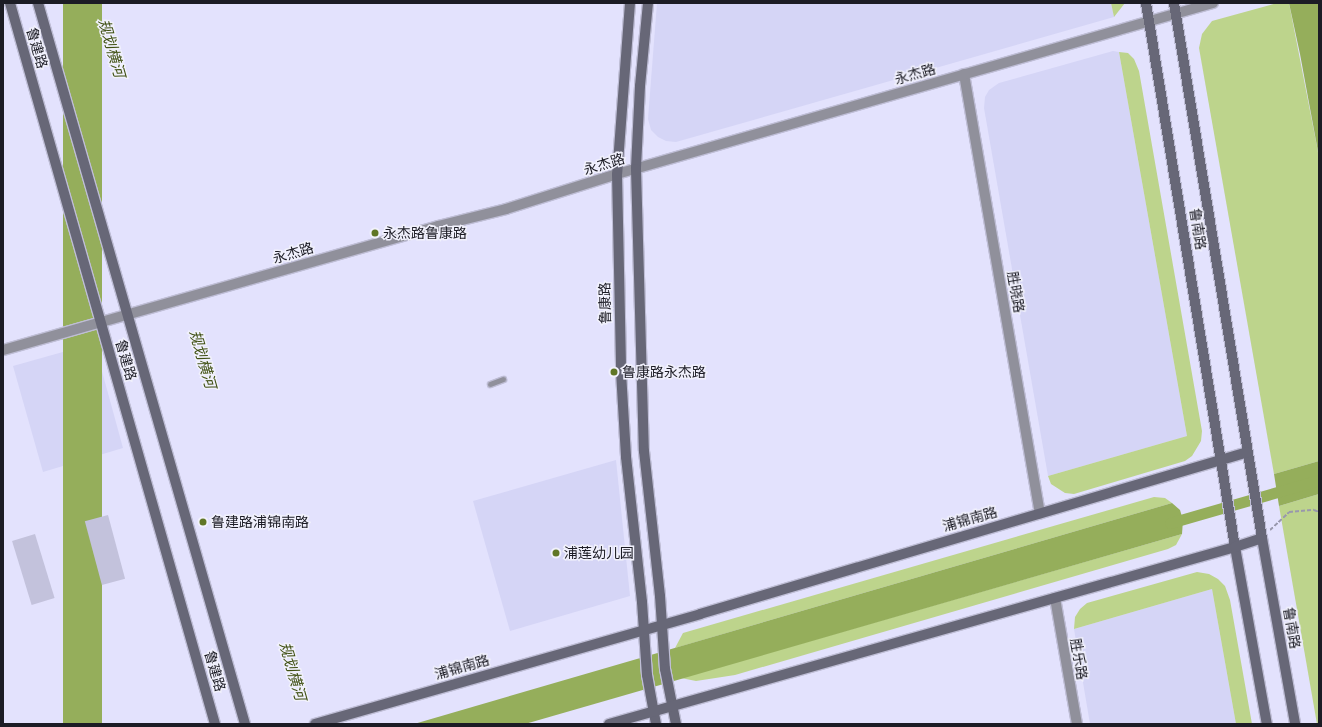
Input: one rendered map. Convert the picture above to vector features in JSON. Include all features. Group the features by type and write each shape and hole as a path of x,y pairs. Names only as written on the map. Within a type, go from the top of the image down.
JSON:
{"main road":[{"name":"鲁建路","path":"10,3 215,724"},
{"name":"鲁建路","path":"38,3 244,723"},
{"name":"鲁康路","path":"630,3 617,174 620,372 626,457 642,602 647,675 656,724"},
{"path":"648,3 640,86 636,169 644,451 660,596 665,669 676,724"},
{"name":"鲁南路","path":"1146,3 1222,460 1235,547"},
{"name":"鲁南路","path":"1174,3 1262,538 1295,724"},
{"name":"浦锦南路","path":"320,723 700,614 1248,452"},
{"path":"609,724 716,695 1262,538"},
{"path":"1235,547 1267,724"}],"street":[{"name":"永杰路","path":"3,350 438,226 506,209 617,174 1213,3"},
{"name":"胜晓路","path":"964,74 1040,513"},
{"name":"胜乐路","path":"1055,598 1077,724"}],"lane":[{"path":"490,384 503,379"}],"path":[{"path":"1262,538 1289,512 1314,510 1319,512"}],"shaded area":[{"path":"657,3 1111,3 1114,17 676,142 666,141 658,137 651,130 648,119"},
{"path":"1111,3 1125,3 1114,17"},
{"path":"1277,3 1289,3 1319,157 1319,461 1274,474 1199,48 1202,34 1212,21"},
{"path":"1113,51 1119,52 1187,436 1048,476 984,108 985,97 989,90 999,83"},
{"path":"1119,52 1128,53 1134,59 1139,71 1202,431 1201,441 1192,456 1185,461 1074,494 1065,493 1051,484 1048,476 1187,436"},
{"path":"77,348 87,350 96,355 100,364 123,448 43,472 13,366"},
{"name":"浦莲幼儿园","path":"616,460 630,596 510,631 473,501"},
{"path":"1319,494 1319,724 1317,724 1279,506"},
{"path":"1154,497 1165,498 1172,503 675,648 683,633"},
{"path":"1182,534 1176,545 1168,549 735,675 696,681 681,678"},
{"path":"1197,572 1209,574 1218,579 1225,586 1230,600 1252,724 1236,724 1212,589 1074,629 1075,617 1080,609 1087,603"},
{"path":"1212,589 1236,724 1090,724 1074,629"}],"water":[{"path":"63,3 102,3 102,724 63,724"},
{"path":"1289,3 1319,3 1319,157 1300,54"},
{"path":"1319,461 1319,494 1279,506 1274,474"},
{"path":"1172,503 1180,510 1183,520 1182,534 525,724 414,724"}],"building":[{"path":"108,515 125,579 102,585 85,521"},
{"path":"35,534 55,598 32,605 12,541"}],"waterway":[{"path":"1170,523 1319,480"}],"place":[{"name":"永杰路鲁康路","path":"375,233"},
{"name":"鲁康路永杰路","path":"614,372"},
{"name":"鲁建路浦锦南路","path":"203,522"},
{"name":"浦莲幼儿园","path":"556,553"}],"water label":[{"name":"规划横河","path":"112,48"},
{"name":"规划横河","path":"203,359"},
{"name":"规划横河","path":"293,671"}]}
